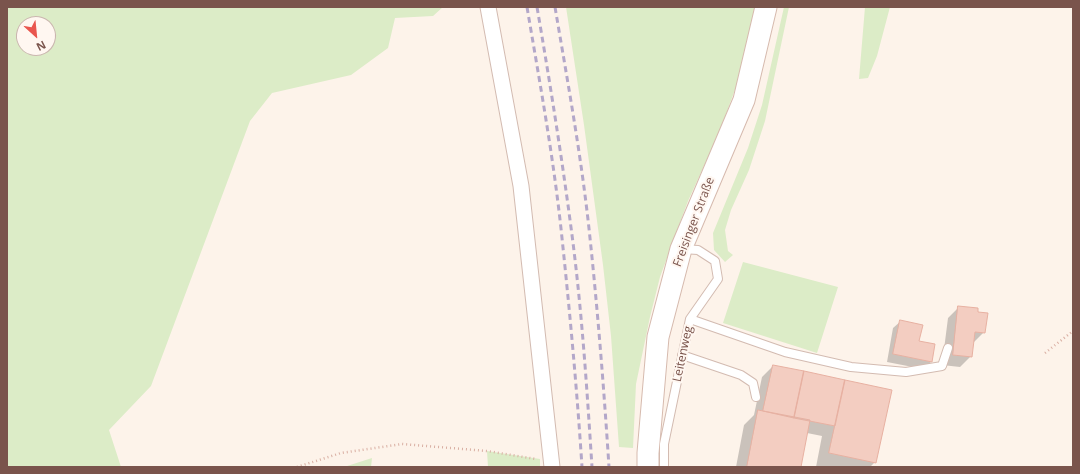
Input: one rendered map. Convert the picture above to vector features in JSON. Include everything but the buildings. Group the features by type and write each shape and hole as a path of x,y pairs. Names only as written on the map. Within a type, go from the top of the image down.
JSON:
{"main road":[{"name":"Freisinger Straße","path":"648,467 658,337 681,249 744,100 766,7"}],"street":[{"path":"488,7 521,186 552,463"}],"lane":[{"name":"Leitenweg","path":"664,467 664,444 690,319 718,279 714,261 698,250 681,249"},
{"path":"690,319 785,352 851,367 906,372 942,366 948,348"},
{"path":"682,355 741,375 753,383 756,397"}],"path":[{"path":"1045,353 1073,331"},
{"path":"297,467 341,453 402,444 487,451 540,459 552,463"}],"green space":[{"path":"7,7 443,7 433,16 395,18 388,48 351,75 272,93 250,121 151,386 109,430 121,467 7,467"},
{"path":"566,7 757,7 743,68 719,133 688,201 660,277 636,384 633,448 619,447 611,336 603,265"},
{"path":"784,7 789,7 765,121 749,170 731,210 725,230 728,251 733,255 725,262 714,250 713,233 748,148 762,105"},
{"path":"865,7 890,7 877,56 868,78 859,79"},
{"path":"743,262 838,287 817,353 723,323"},
{"path":"487,451 540,459 540,467 488,467"},
{"path":"372,458 371,467 344,467"}],"railway":[{"path":"527,7 559,209 573,352 582,467"},
{"path":"537,7 560,149 576,264 592,467"},
{"path":"555,7 587,209 603,381 609,467"}]}
